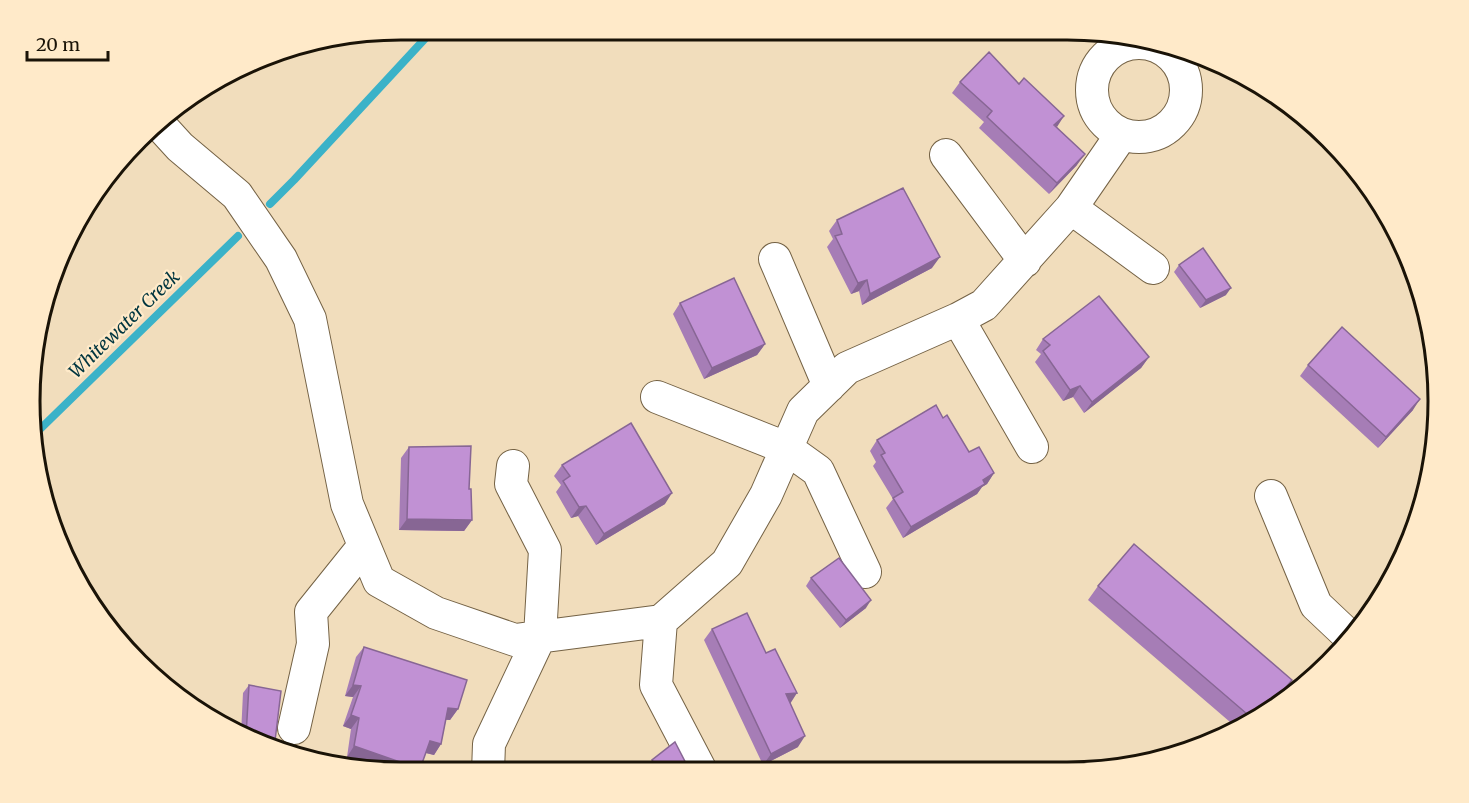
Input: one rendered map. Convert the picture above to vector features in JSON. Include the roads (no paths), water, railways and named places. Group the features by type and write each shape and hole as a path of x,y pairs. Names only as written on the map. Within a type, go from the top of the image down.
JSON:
{"street":[{"path":"164,129 180,147 237,195 286,269 310,319 347,504 379,582 436,613 515,640 661,621 727,563 766,495 803,411 848,368 984,305 1071,208 1122,134"},
{"path":"946,155 1025,261"},
{"path":"1071,208 1153,268"},
{"path":"775,259 829,386"},
{"path":"958,319 1032,447"},
{"path":"657,397 786,448 818,471 865,572"},
{"path":"488,762 489,744 540,636 545,550 511,484 513,466"},
{"path":"1271,496 1316,606 1345,633"},
{"path":"294,728 313,644 311,612 364,546"},
{"path":"661,621 656,685 696,762"}],"waterway":[{"name":"Whitewater Creek","path":"270,204 424,40"},
{"name":"Whitewater Creek","path":"41,428 238,236"}]}
